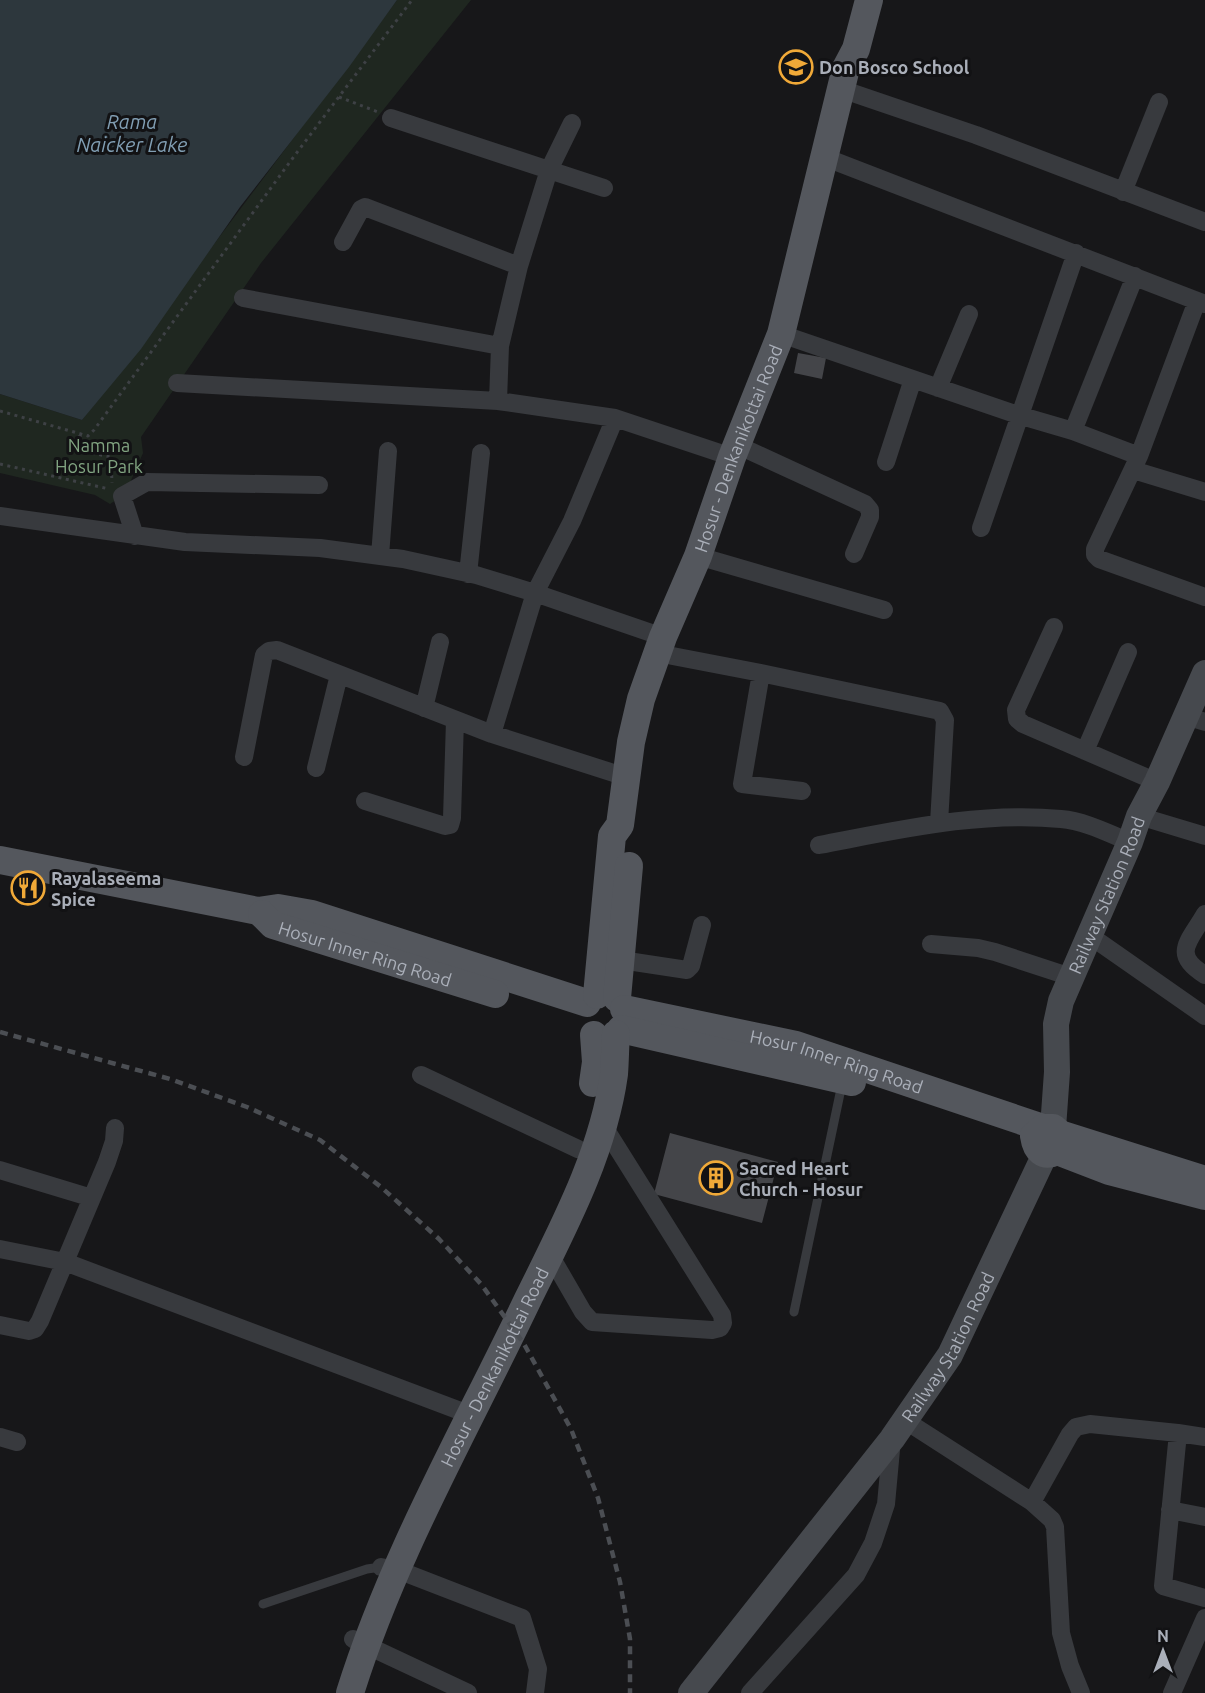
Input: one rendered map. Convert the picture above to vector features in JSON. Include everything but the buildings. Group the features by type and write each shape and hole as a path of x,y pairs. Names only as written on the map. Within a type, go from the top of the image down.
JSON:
{"main road":[{"name":"Hosur - Denkanikottai Road","path":"844,78 840,45 851,0"},
{"name":"Hosur - Denkanikottai Road","path":"334,1693 390,1568 407,1510 550,1255 583,1182 603,1125 614,1074 605,1015 612,836 620,825 635,723 660,646 698,556 734,451 781,334 844,78 856,49 868,0"},
{"name":"Railway Station Road","path":"691,1693 899,1430 950,1355 1049,1140 1057,1072 1056,1024 1061,1001 1130,842 1139,816 1195,719 1205,673"},
{"name":"Hosur - Denkanikottai Road","path":"464,1412 550,1222 578,1149 591,1099 605,1015 621,960 629,867 629,837 620,825"},
{"name":"Hosur Inner Ring Road","path":"0,860 258,911 278,908 312,914 605,1015 843,1079 1049,1140 1205,1180"},
{"name":"Hosur Inner Ring Road","path":"605,1015 796,1045 1049,1140 1109,1171 1205,1196"},
{"name":"Hosur - Denkanikottai Road","path":"350,1693 359,1641"}],"street":[{"path":"844,78 976,135 1205,222"},
{"path":"1123,192 1159,102"},
{"path":"391,118 604,188"},
{"path":"498,401 500,346 519,266 549,170 572,123"},
{"path":"824,157 1201,303 1136,463 1095,549 1095,555 1098,559 1205,597"},
{"path":"343,242 361,209 365,207 519,266"},
{"path":"981,528 1018,415 1076,253"},
{"path":"1073,431 1135,276"},
{"path":"243,298 500,346"},
{"path":"938,388 969,314"},
{"path":"781,334 1018,415 1073,431 1136,463 1205,492"},
{"path":"886,462 913,379"},
{"path":"177,383 498,401 615,418 734,451 865,504 870,510 870,516 854,554"},
{"path":"492,734 535,593 572,520 615,418"},
{"path":"380,556 388,451"},
{"path":"468,574 481,453"},
{"path":"135,536 122,496 147,482 319,485"},
{"path":"0,516 185,542 320,548 380,556 468,574 535,593 660,646 761,673 940,711 945,720 939,823"},
{"path":"698,556 884,610"},
{"path":"1054,627 1016,710 1017,719 1023,724 1157,782"},
{"path":"424,708 440,642"},
{"path":"244,757 264,655 269,651 277,651 492,734 626,777"},
{"path":"1085,751 1128,652"},
{"path":"761,673 741,791 802,791"},
{"path":"316,768 339,675"},
{"path":"365,801 445,826 450,825 454,720"},
{"path":"1139,816 1205,836"},
{"path":"819,845 939,823 1005,818 1062,819 1081,823 1130,842"},
{"path":"1205,914 1185,948 1185,958 1191,967 1205,975"},
{"path":"621,960 687,970 691,966 702,925"},
{"path":"1089,935 1205,1016"},
{"path":"931,945 978,948 1071,977"},
{"path":"421,1075 578,1149"},
{"path":"550,1255 583,1312 592,1322 712,1330 720,1328 723,1323 722,1315 603,1125"},
{"path":"0,1325 29,1331 35,1329 92,1198 114,1141 115,1128"},
{"path":"0,1170 92,1198"},
{"path":"0,1249 65,1262 464,1412"},
{"path":"1032,1502 1076,1427 1090,1424 1205,1437"},
{"path":"899,1430 1032,1502 1052,1520 1055,1527 1061,1633 1070,1666 1081,1693"},
{"name":"Railway Station Road","path":"750,1693 856,1575 873,1542 886,1504 899,1430"},
{"path":"1178,1433 1162,1586 1205,1598"},
{"path":"1170,1510 1205,1517"},
{"path":"390,1568 522,1618 538,1669 535,1693"},
{"path":"1172,1693 1205,1618"},
{"path":"359,1641 468,1693"}],"lane":[{"path":"794,1312 843,1079"},
{"path":"263,1604 367,1569 390,1568"}],"path":[{"path":"0,411 88,436 412,0"},
{"path":"339,97 391,118"},
{"path":"0,464 112,490 111,457 91,453 79,434"}],"green space":[{"name":"Namma Hosur Park","path":"397,0 471,0 261,263 141,437 143,453 125,494 110,504 95,495 0,473 0,394 82,420"}],"water":[{"name":"Rama Naicker Lake","path":"0,0 397,0 349,67 240,207 141,349 82,420 0,394"}],"railway":[{"path":"0,1032 170,1079 247,1107 320,1140 381,1187 439,1239 481,1284 524,1344 571,1429 598,1498 620,1582 630,1639 630,1693"}],"place":[{"name":"Don Bosco School","path":"796,67"},
{"name":"Rayalaseema Spice","path":"28,888"},
{"name":"Sacred Heart Church - Hosur","path":"716,1178"}]}
